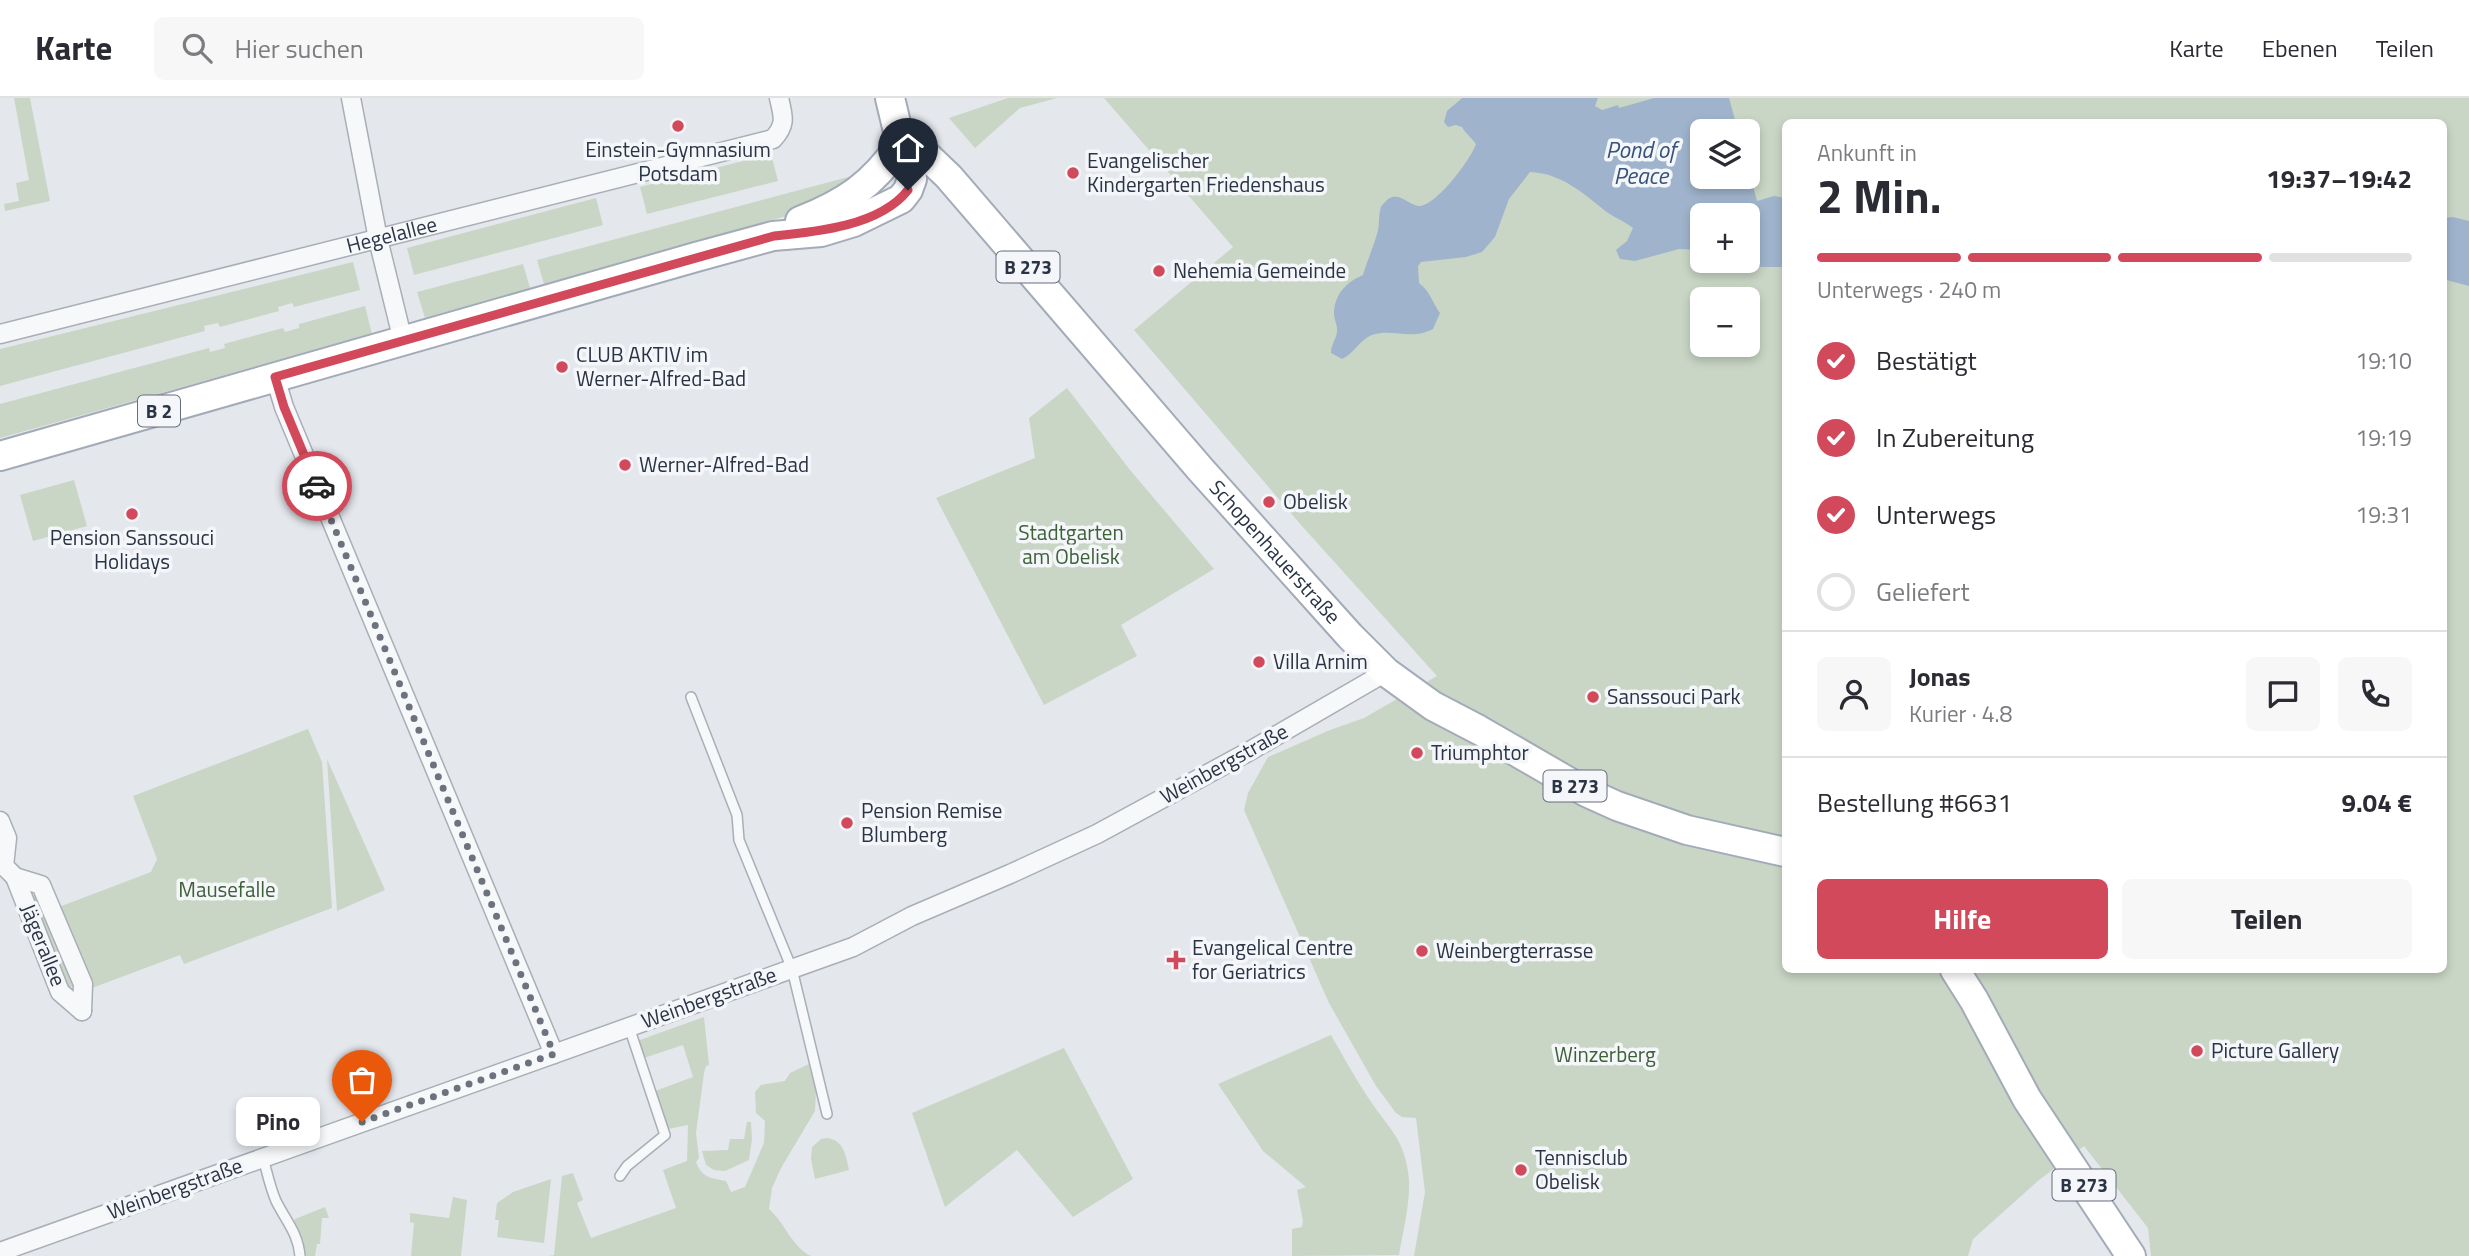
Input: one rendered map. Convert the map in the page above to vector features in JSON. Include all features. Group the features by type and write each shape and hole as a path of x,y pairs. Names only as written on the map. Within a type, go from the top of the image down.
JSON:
{"main road":[{"name":"B 2","path":"0,456 774,236 821,232 854,222 901,199 912,179 911,163 901,144 890,98"},
{"name":"Schopenhauerstraße","path":"901,144 925,154 944,171 1201,470 1350,636 1386,672 1433,706 1607,802 1687,830 1782,851"},
{"name":"B 273","path":"1957,973 1975,1000 2026,1099 2130,1256"}],"street":[{"path":"351,98 378,239 403,341"},
{"name":"Hegelallee","path":"0,334 773,139 781,130 783,118 779,98"},
{"path":"275,377 284,407 554,1054"},
{"name":"Weinbergstraße","path":"0,1252 853,947 912,916 1097,834 1248,752 1386,672"},
{"name":"Jägerallee","path":"0,821 7,838 6,868 60,992 82,1011 83,984 41,885 6,868"}],"lane":[{"path":"691,697 737,815 739,840 792,969 827,1114"},
{"path":"620,1176 627,1166 665,1135 629,1027"},
{"path":"263,1158 274,1196 286,1222 297,1236 300,1256"}],"green space":[{"path":"14,98 30,98 50,201 5,211 4,204 19,201 16,183 29,180"},
{"path":"1008,98 1057,98 1020,108 975,148 949,118"},
{"name":"Sanssouci Park","path":"1104,98 2469,98 2469,1256 2151,1256 2148,1228 2084,1146 2039,1180 1973,1239 1968,1256 1414,1256 1425,1192 1416,1118 1402,1117 1396,1113 1376,1086 1329,1003 1244,810 1248,793 1268,757 1364,718 1437,676 1302,526 1134,330 1233,247"},
{"path":"771,154 778,181 647,214 640,187"},
{"path":"867,172 815,208 544,284 537,260"},
{"path":"596,198 603,225 414,275 407,248"},
{"path":"353,262 360,290 294,307 292,303 278,307 279,311 220,327 218,323 204,326 205,331 0,386 0,349"},
{"path":"523,264 530,288 425,318 417,292"},
{"path":"365,306 372,334 0,438 0,404 209,348 210,352 225,348 224,344 283,328 285,332 299,328 299,324"},
{"name":"Stadtgarten am Obelisk","path":"1067,388 1130,470 1214,569 1121,625 1137,656 1044,705 936,498 1035,458 1029,418"},
{"path":"74,480 87,526 33,541 20,495"},
{"name":"Mausefalle","path":"308,729 322,762 332,908 184,964 180,955 92,988 59,907 151,872 157,859 133,796"},
{"path":"327,759 385,890 337,911"},
{"path":"37,895 74,986 67,988 30,897"},
{"path":"704,1017 709,1065 704,1073 696,1133 699,1158 696,1162 704,1174 726,1181 731,1192 745,1187 764,1143 765,1121 756,1113 755,1092 761,1085 785,1081 790,1073 809,1064 816,1090 815,1111 781,1168 772,1188 769,1209 799,1247 811,1256 549,1256 554,1255 562,1176 573,1173 583,1200 577,1203 591,1238 676,1208 663,1170 687,1161 688,1125 668,1129 655,1091 693,1077 683,1045 644,1058 637,1041"},
{"path":"1331,1035 1404,1154 1409,1189 1399,1255 1292,1256 1292,1229 1302,1227 1303,1221 1297,1190 1306,1187 1263,1151 1218,1084"},
{"path":"1064,1048 1133,1179 1073,1217 1017,1150 945,1207 912,1113"},
{"path":"747,1122 751,1122 752,1139 749,1160 725,1171 714,1170 706,1165 702,1151 728,1150 730,1139 744,1139"},
{"path":"827,1138 841,1145 849,1170 815,1179 811,1159 812,1147 821,1139"},
{"path":"551,1179 544,1243 497,1237 497,1203 513,1192"},
{"path":"453,1197 467,1200 461,1256 411,1256 414,1223 410,1222 410,1213 449,1218"},
{"path":"325,1207 329,1218 322,1218 320,1244 317,1244 315,1256 302,1256 298,1231 293,1224 295,1219"}],"water":[{"name":"Pond of Peace","path":"1462,98 1598,98 1595,106 1602,110 1654,98 1729,98 1735,119 1690,119 1690,189 1754,189 1757,201 1774,196 1782,197 1782,267 1760,267 1760,203 1690,203 1690,249 1679,249 1635,261 1620,259 1616,250 1627,241 1633,228 1561,180 1530,172 1509,199 1495,237 1482,252 1466,257 1421,262 1418,266 1419,283 1440,313 1433,329 1417,334 1372,335 1342,359 1331,353 1337,331 1334,314 1336,301 1346,285 1363,275 1378,231 1381,206 1392,197 1418,206 1425,205 1452,181 1473,151 1476,144 1462,127 1448,127 1444,122 1447,111"},
{"path":"2447,218 2469,221 2469,286 2447,280"}],"way so far":[{"path":"317,486 554,1054 362,1122"}],"place":[{"name":"Einstein-Gymnasium Potsdam","path":"678,126"},
{"name":"Evangelischer Kindergarten Friedenshaus","path":"1073,173"},
{"name":"Nehemia Gemeinde","path":"1159,271"},
{"name":"CLUB AKTIV im Werner-Alfred-Bad","path":"562,367"},
{"name":"Werner-Alfred-Bad","path":"625,465"},
{"name":"Obelisk","path":"1269,502"},
{"name":"Pension Sanssouci Holidays","path":"132,514"},
{"name":"Villa Arnim","path":"1259,662"},
{"name":"Sanssouci Park","path":"1593,697"},
{"name":"Triumphtor","path":"1417,753"},
{"name":"Pension Remise Blumberg","path":"847,823"},
{"name":"Weinbergterrasse","path":"1422,951"},
{"name":"Evangelical Centre for Geriatrics","path":"1176,960"},
{"name":"Picture Gallery","path":"2197,1051"},
{"name":"Pino","path":"362,1122"},
{"name":"Tennisclub Obelisk","path":"1521,1170"}],"route":[{"path":"317,486 284,407 275,377 774,236 821,232 878,212 901,199 908,190"}],"park label":[{"name":"Winzerberg","path":"1605,1055"}]}
